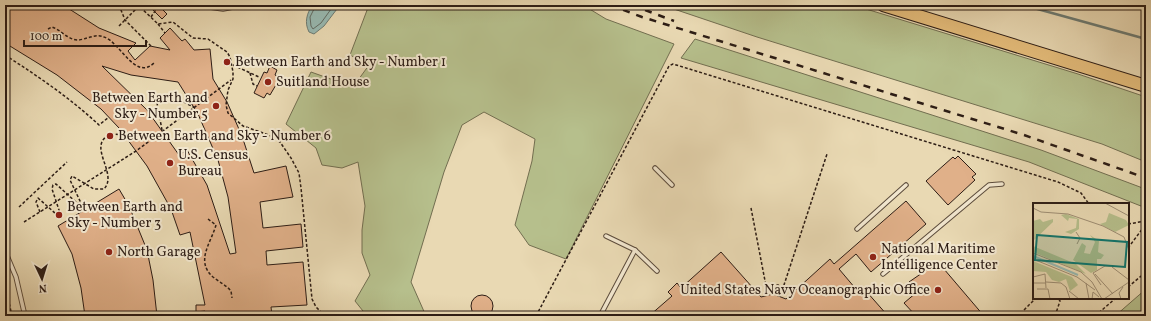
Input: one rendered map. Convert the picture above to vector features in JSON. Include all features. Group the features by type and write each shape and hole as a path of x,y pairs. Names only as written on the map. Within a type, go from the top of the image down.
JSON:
{"highway":[{"path":"883,5 1146,86"}],"lane":[{"path":"196,5 223,10 243,5"},
{"path":"655,168 672,185"},
{"path":"883,274 989,185 1002,184"},
{"path":"857,229 906,185"},
{"path":"606,236 635,250 657,271"},
{"path":"5,250 16,277 26,316"},
{"path":"600,316 635,250"}],"path":[{"path":"119,5 125,20 151,46"},
{"path":"119,26 138,5 158,24 165,33"},
{"path":"151,17 159,5"},
{"path":"158,24 173,22 194,38 208,39 227,52 233,65 233,78 228,90 226,105 228,113 243,126 269,135 280,142 288,153 299,173 312,299 316,307 325,316"},
{"path":"48,28 52,27 59,29 66,36 78,40 102,36 111,40 130,61 137,66 143,68 150,67 154,63"},
{"path":"5,55 54,86 77,104 99,125 109,117"},
{"path":"536,316 669,66 673,64 1058,182 1081,193 1088,203"},
{"path":"233,65 260,78"},
{"path":"250,73 253,84 257,86"},
{"path":"24,222 106,171 195,108 233,78"},
{"path":"163,131 157,103 162,96 172,95 195,108"},
{"path":"40,212 36,198 40,198 56,214 59,214 57,202 52,189 54,184 58,184 77,203 80,204 82,201 70,180 72,176 98,190 104,189 108,182 100,148 101,143 110,134 124,135"},
{"path":"751,208 766,286 778,285 783,288 827,154"},
{"path":"19,207 67,162"},
{"path":"208,219 216,224 206,249 204,260 206,267 213,277 231,291 232,298"},
{"path":"1129,224 1146,223"},
{"path":"1129,247 1146,223"},
{"path":"1129,287 1146,272"},
{"path":"5,284 12,316"},
{"path":"1024,310 1035,299"},
{"path":"1055,316 1060,301 1059,299"},
{"path":"1095,316 1115,299"},
{"path":"1016,316 1018,314 1022,316"}],"green space":[{"path":"369,5 583,5 606,19 674,44 566,259 529,245 515,225 532,161 535,139 484,112 462,125 444,172 411,282 426,316 367,316 355,301 370,275 362,253 362,230 365,206 358,162 342,168 322,165 316,148 286,124 311,72 353,87 369,65 350,55"},
{"path":"662,5 853,5 1078,74 1146,97 1146,162 1102,144 757,37"},
{"path":"695,39 1041,150 1140,187 1146,190 1146,208 1029,162 681,58"},
{"path":"1146,289 1146,316 1115,316"}],"water":[{"path":"312,5 340,5 324,26 314,34 309,32 306,21"}],"building":[{"name":"U.S. Census Bureau","path":"5,5 63,5 99,28 136,43 128,51 135,60 150,46 170,50 160,38 170,28 182,41 185,39 194,50 210,49 213,79 227,102 242,136 254,173 286,166 293,197 260,202 263,228 301,224 303,247 266,251 267,265 303,262 307,305 271,307 272,316 206,316 205,311 196,312 196,305 205,305 190,232 180,235 171,209 147,166 119,128 101,109 57,75 5,43","holes":["102,66 131,75 178,82 198,114 218,160 228,197 236,253 230,254 207,185 187,150 179,155 147,110"]},
{"path":"148,5 167,5 163,10 167,14 162,19"},
{"name":"Suitland House","path":"270,66 277,70 275,75 280,78 270,95 267,93 264,98 254,93 264,72 267,73"},
{"path":"958,156 976,174 972,177 975,180 948,205 926,181 953,157 955,159"},
{"name":"North Garage","path":"119,189 129,206 147,250 153,280 157,316 85,316 81,288 72,254 58,226"},
{"name":"National Maritime Intelligence Center","path":"906,201 926,224 871,272 856,254 839,269 861,295 866,291 888,316 649,316 672,296 668,292 677,283 681,288 721,252 761,297 773,294 786,299 830,259 834,264"},
{"name":"United States Navy Oceanographic Office","path":"938,262 984,316 916,316 904,303 917,292 909,282"},
{"path":"482,295 490,298 493,306 490,314 482,317 474,314 471,306 474,298"}],"waterway":[{"path":"1023,5 1146,39"}],"railway":[{"path":"610,5 642,17 1024,135 1146,178"},
{"path":"632,5 674,21"}],"place":[{"name":"Between Earth and Sky - Number 1","path":"227,62"},
{"name":"Suitland House","path":"268,82"},
{"name":"Between Earth and Sky - Number 5","path":"216,106"},
{"name":"Between Earth and Sky - Number 6","path":"110,136"},
{"name":"U.S. Census Bureau","path":"170,163"},
{"name":"Between Earth and Sky - Number 3","path":"59,215"},
{"name":"North Garage","path":"109,252"},
{"name":"National Maritime Intelligence Center","path":"873,257"},
{"name":"United States Navy Oceanographic Office","path":"938,290"}]}
